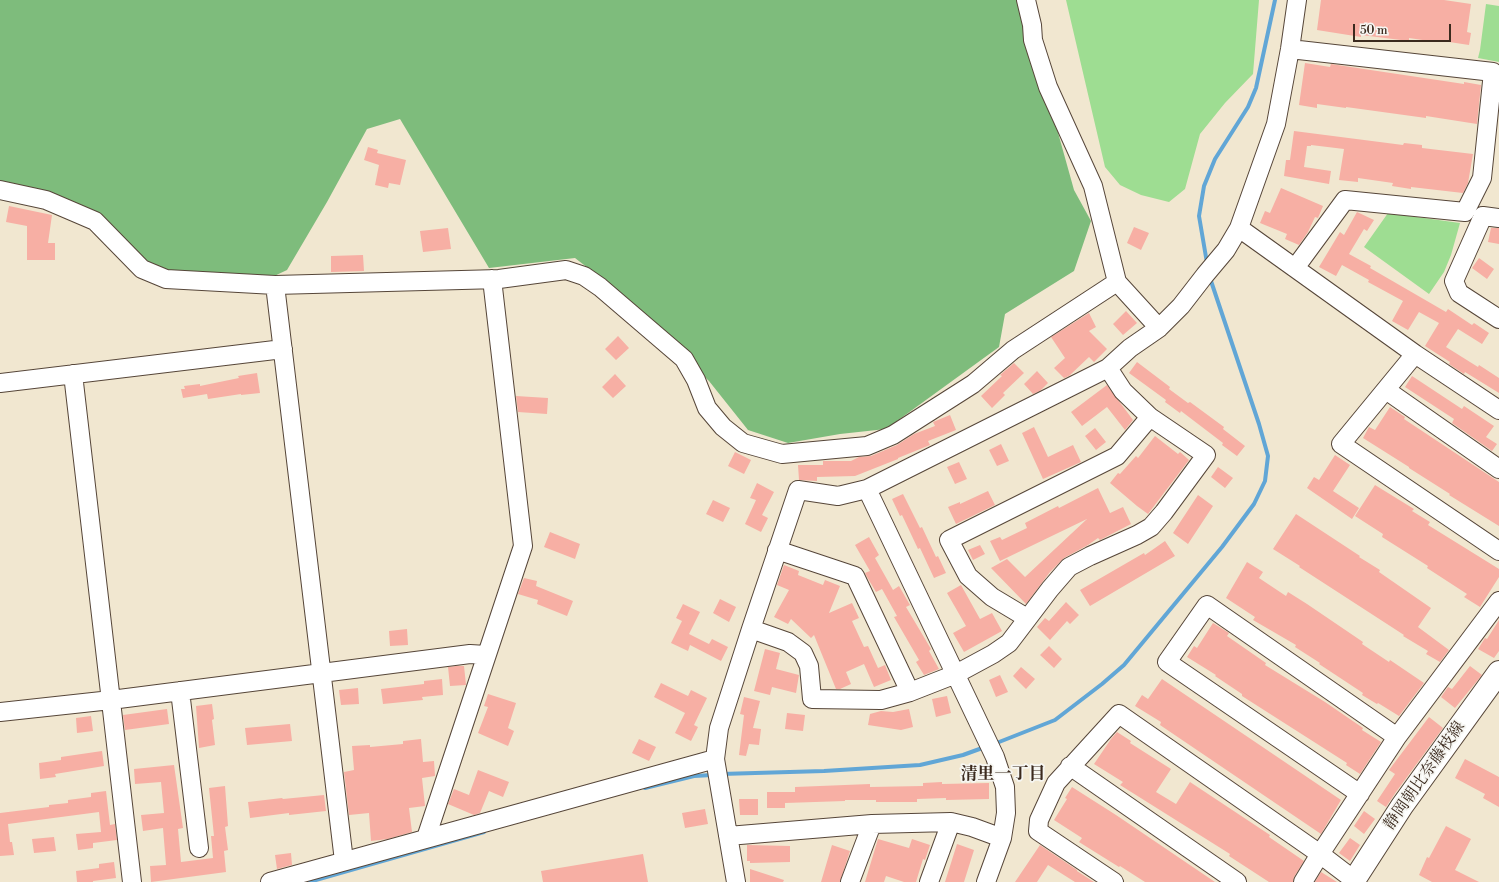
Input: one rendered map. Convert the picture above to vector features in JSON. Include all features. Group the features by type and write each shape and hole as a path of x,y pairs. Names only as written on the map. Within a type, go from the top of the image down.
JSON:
{"main road":[{"name":"静岡朝比奈藤枝線","path":"1354,881 1402,806 1499,672"}],"street":[{"path":"1026,0 1032,25 1033,40 1048,86 1093,186 1117,282 1159,328"},
{"path":"736,882 715,759 720,728 751,629 798,490 838,496 867,489 1108,368 1130,348 1159,328 1181,306 1205,274 1226,250 1239,228 1276,124 1290,49 1297,0"},
{"path":"1290,49 1493,72 1482,178 1466,212 1345,200 1295,268"},
{"path":"0,190 46,200 95,221 142,269 166,279 275,285 492,279 566,270 584,276 684,359 696,380 707,408 723,427 743,443 782,454 867,446 892,435 972,384 1014,350 1117,282"},
{"path":"1499,218 1483,216 1454,282 1459,293 1499,319"},
{"path":"1239,228 1416,354 1499,410"},
{"path":"426,838 523,546 492,279"},
{"path":"275,285 344,861"},
{"path":"0,383 283,349"},
{"path":"1416,354 1341,444 1499,551"},
{"path":"751,629 788,642 803,653 809,666 812,699 881,700 910,692 956,674 993,654 1009,643 1027,618 1069,567 1151,527 1164,512 1206,455 1150,416 1123,391 1108,368"},
{"path":"73,374 132,882"},
{"path":"1386,390 1499,469"},
{"path":"1027,618 992,597 968,576 949,540 1117,456 1150,416"},
{"path":"867,489 983,730 1006,787 1006,813 1002,838 986,882"},
{"path":"777,550 855,576 910,692"},
{"path":"1303,882 1397,737 1499,601"},
{"path":"1360,794 1167,662 1208,605 1397,737"},
{"path":"0,712 111,700 470,654 486,656"},
{"path":"180,691 199,848"},
{"path":"1114,882 1038,831 1038,820 1056,783 1119,714 1320,854 1354,881"},
{"path":"270,882 715,759"},
{"path":"1070,766 1237,882"},
{"path":"728,836 872,824 951,822 972,827 1002,838"},
{"path":"929,882 951,822"},
{"path":"850,882 872,824"}],"green space":[{"path":"0,0 1021,0 1074,190 1091,221 1074,271 1005,314 999,347 886,429 840,434 788,443 748,430 709,381 606,282 575,258 489,268 400,119 367,129 327,202 287,270 270,278 171,275 148,267 92,210 0,184"},
{"path":"1066,0 1259,0 1253,74 1225,103 1200,134 1185,189 1169,202 1141,195 1120,185 1105,167"},
{"path":"1486,4 1499,6 1499,62 1478,58"},
{"path":"1388,213 1460,223 1451,255 1444,272 1429,294 1364,247"}],"building":[{"path":"1321,0 1444,0 1471,4 1467,32 1471,33 1469,45 1409,38 1409,41 1361,35 1361,37 1317,30"},
{"path":"1305,63 1330,67 1331,64 1464,84 1464,82 1481,85 1477,124 1426,116 1426,118 1346,107 1317,104 1317,108 1299,105"},
{"path":"1294,131 1403,145 1404,143 1422,145 1422,148 1473,154 1468,183 1463,193 1411,187 1411,189 1392,186 1393,183 1358,178 1358,182 1339,180 1344,149 1311,145 1307,146 1304,167 1331,171 1329,184 1284,176 1286,160 1290,160"},
{"path":"368,147 378,150 377,153 406,160 400,185 389,183 388,188 375,185 379,165 364,160"},
{"path":"1281,188 1323,206 1318,218 1315,217 1308,232 1299,245 1285,239 1287,234 1260,223 1265,211 1270,213"},
{"path":"9,206 52,215 48,243 55,243 55,260 27,260 27,226 6,222"},
{"path":"1357,212 1374,220 1367,231 1364,229 1349,254 1371,266 1370,268 1446,312 1448,309 1472,325 1474,323 1489,333 1482,344 1458,329 1446,347 1499,378 1499,393 1465,372 1464,374 1449,364 1450,362 1425,346 1439,323 1419,312 1408,330 1392,321 1403,301 1368,282 1369,280 1342,265 1336,276 1319,267 1340,232 1344,235"},
{"path":"1134,227 1149,233 1141,250 1127,243"},
{"path":"448,228 451,249 423,252 420,231"},
{"path":"1491,228 1499,228 1499,244 1488,242"},
{"path":"363,255 364,271 331,272 331,256"},
{"path":"1479,258 1494,269 1487,279 1472,268"},
{"path":"1126,311 1137,323 1123,335 1113,324"},
{"path":"1089,313 1096,327 1089,331 1107,349 1094,362 1089,357 1069,376 1064,378 1054,368 1065,358 1051,337"},
{"path":"618,336 629,348 616,360 605,349"},
{"path":"1137,362 1170,387 1169,389 1188,403 1190,402 1224,427 1223,429 1245,446 1237,456 1222,445 1223,443 1181,411 1180,413 1165,402 1166,400 1129,373"},
{"path":"1014,363 1024,373 1003,393 1005,395 992,408 981,396 1002,376 1000,375"},
{"path":"1037,371 1048,383 1040,391 1033,394 1024,384"},
{"path":"257,373 260,393 208,399 207,394 183,398 181,389 185,389 184,386 200,384 200,386 239,378 238,376"},
{"path":"615,374 626,386 613,398 602,387"},
{"path":"1412,376 1462,409 1464,406 1494,426 1486,437 1497,444 1492,451 1452,423 1454,419 1405,387"},
{"path":"1107,385 1133,420 1125,430 1107,407 1082,426 1071,412"},
{"path":"516,396 548,398 547,414 518,412"},
{"path":"1390,407 1405,417 1404,419 1499,482 1499,526 1363,438 1369,427 1375,430"},
{"path":"950,415 956,430 928,441 930,445 898,459 855,476 817,477 817,481 799,480 798,465 823,465 823,461 851,461 859,457 871,456 897,445 914,434 935,426 933,422"},
{"path":"1034,427 1048,457 1073,445 1081,462 1043,479 1022,433"},
{"path":"1095,428 1106,442 1096,450 1085,436"},
{"path":"1155,436 1178,454 1180,452 1189,460 1148,514 1110,483 1136,456 1138,458"},
{"path":"1001,444 1009,461 997,466 989,450"},
{"path":"735,452 751,460 744,474 728,466"},
{"path":"1335,455 1350,465 1333,491 1359,508 1352,519 1307,488 1314,477 1319,480"},
{"path":"959,462 967,479 955,484 947,467"},
{"path":"1218,467 1233,478 1225,488 1211,477"},
{"path":"757,483 774,492 762,515 768,518 761,532 745,524 756,500 750,498"},
{"path":"1375,485 1414,509 1412,511 1430,522 1428,525 1499,569 1499,577 1480,607 1464,597 1467,594 1427,568 1428,566 1382,537 1383,534 1355,516"},
{"path":"1098,488 1110,513 1123,507 1131,524 1100,540 1098,538 1064,558 1050,572 1026,604 991,568 1007,559 1025,577 1087,519 1000,561 990,541 1000,537 1002,540 1027,528 1025,523"},
{"path":"988,491 995,505 956,524 948,507 960,502 960,504"},
{"path":"903,494 920,528 922,527 936,557 938,556 946,573 934,578 902,515 900,516 892,499"},
{"path":"1198,495 1213,506 1188,544 1173,533"},
{"path":"713,500 730,508 723,522 706,514"},
{"path":"1296,514 1360,556 1359,557 1380,570 1379,572 1431,608 1418,627 1449,650 1440,662 1426,654 1428,651 1403,636 1404,635 1273,549"},
{"path":"550,532 580,544 575,559 544,547"},
{"path":"869,537 879,555 875,558 893,590 899,586 910,605 906,607 931,649 929,651 939,669 924,675 916,662 919,660 894,617 897,616 882,589 876,592 867,577 865,573 870,571 855,545"},
{"path":"1165,541 1175,556 1090,606 1080,590 1144,553 1145,555"},
{"path":"980,545 985,554 973,560 968,550"},
{"path":"1247,562 1263,572 1259,578 1286,596 1288,592 1307,604 1363,642 1362,644 1389,662 1390,660 1424,683 1399,716 1362,695 1363,693 1295,647 1296,645 1253,620 1255,617 1226,598"},
{"path":"784,565 799,571 798,575 823,585 825,580 840,586 829,613 852,603 859,618 852,621 864,647 868,646 878,668 885,665 891,680 874,687 864,664 846,672 851,684 840,689 836,689 814,635 811,638 791,619 788,624 774,617 789,590 777,585"},
{"path":"524,578 537,581 536,586 573,601 567,616 537,604 538,600 518,594"},
{"path":"961,585 980,619 992,613 1002,631 964,652 953,633 966,626 947,593"},
{"path":"720,599 736,607 729,622 713,613"},
{"path":"1066,602 1079,615 1070,624 1067,621 1050,640 1037,627 1045,618 1049,621"},
{"path":"683,604 700,612 689,634 709,644 712,639 728,647 721,661 690,645 688,651 671,643 682,621 676,618"},
{"path":"1499,620 1499,651 1494,658 1478,649 1485,638 1487,639"},
{"path":"1213,623 1229,633 1227,636 1266,663 1265,665 1325,702 1363,728 1362,730 1381,742 1360,774 1346,765 1347,763 1242,696 1242,694 1215,676 1216,675 1187,657 1194,646 1197,648"},
{"path":"407,629 408,645 390,646 389,631"},
{"path":"1049,646 1062,659 1054,668 1040,655"},
{"path":"765,649 780,653 776,669 799,675 796,693 772,687 770,695 754,691"},
{"path":"464,666 466,685 450,686 448,667"},
{"path":"1470,666 1482,675 1455,708 1441,697 1448,687 1452,689"},
{"path":"1021,667 1035,679 1026,689 1013,676"},
{"path":"1000,675 1008,692 996,697 989,680"},
{"path":"442,679 443,695 422,697 423,700 383,704 381,689 424,684 424,681"},
{"path":"1162,679 1341,800 1321,834 1160,725 1161,722 1135,706 1142,695 1148,699"},
{"path":"661,683 688,696 691,690 707,698 694,725 698,727 691,741 675,733 685,713 654,697"},
{"path":"358,688 359,704 341,705 339,690"},
{"path":"488,694 516,703 508,728 514,731 508,746 478,733 488,707 484,706"},
{"path":"947,696 951,713 936,717 932,699"},
{"path":"744,697 760,701 753,728 761,729 759,745 749,744 746,756 739,755 744,715 740,714"},
{"path":"212,704 215,745 199,748 196,706"},
{"path":"167,709 169,724 125,730 123,715"},
{"path":"909,709 913,727 901,730 868,725 870,714 881,711 893,712"},
{"path":"787,713 805,715 803,731 785,729"},
{"path":"91,716 93,731 77,733 76,718"},
{"path":"1429,717 1443,728 1386,807 1377,801 1395,774 1389,770"},
{"path":"290,724 292,741 247,745 245,728"},
{"path":"1117,732 1131,741 1130,743 1171,769 1156,792 1176,804 1190,782 1270,835 1269,837 1304,861 1294,877 1293,882 1269,882 1229,856 1230,854 1120,785 1123,782 1094,764"},
{"path":"421,739 423,762 434,761 435,776 422,778 425,806 409,808 412,832 388,839 371,841 369,813 349,815 344,772 354,770 352,746 370,745 370,747 403,744 403,741"},
{"path":"639,739 656,747 649,761 632,753"},
{"path":"102,751 104,766 55,774 56,777 40,779 39,763 61,760 61,757"},
{"path":"1465,759 1499,777 1499,807 1483,798 1485,794 1455,778"},
{"path":"174,765 183,828 178,829 181,862 213,858 211,836 214,836 209,788 225,786 228,826 225,827 228,850 224,851 226,872 151,882 150,866 166,865 163,828 143,831 141,815 164,813 161,782 135,784 134,769"},
{"path":"478,770 509,782 503,797 489,791 480,813 474,815 448,804 454,789 469,795"},
{"path":"942,782 942,784 989,783 989,799 917,799 917,802 845,800 785,803 785,808 767,808 767,792 795,792 795,787 870,784 870,787 923,786 923,783"},
{"path":"1072,787 1215,882 1145,882 1079,842 1082,838 1054,820 1067,799 1065,798"},
{"path":"106,791 110,825 115,824 117,840 93,843 93,848 78,850 76,834 101,832 99,812 8,824 10,842 12,842 14,855 0,856 0,813 49,807 49,805 68,803 68,800 91,797 91,793"},
{"path":"324,795 326,811 289,815 289,813 250,818 248,802"},
{"path":"739,799 758,799 758,815 740,815"},
{"path":"705,809 708,824 685,828 682,813"},
{"path":"1364,811 1375,819 1364,834 1354,826"},
{"path":"1446,826 1471,839 1455,870 1479,882 1432,882 1419,875 1427,857 1429,858"},
{"path":"54,837 56,851 34,853 32,839"},
{"path":"1350,838 1360,845 1350,861 1339,853"},
{"path":"878,839 909,848 912,839 930,845 925,860 923,859 916,882 904,882 886,876 884,882 865,882"},
{"path":"957,844 974,850 964,882 945,882"},
{"path":"747,845 790,846 790,862 750,863 750,861 747,861"},
{"path":"832,845 850,851 840,882 821,882"},
{"path":"1040,845 1094,882 1075,882 1048,865 1037,882 1015,882"},
{"path":"291,853 292,865 277,869 275,855"},
{"path":"643,854 648,882 543,882 541,871"},
{"path":"114,862 116,878 93,882 77,882 76,871 99,868 99,864"},
{"path":"750,869 784,880 783,882 750,882"},
{"path":"1321,872 1337,882 1315,882"}],"waterway":[{"path":"1207,263 1199,216 1204,186 1215,159 1248,107 1256,88 1275,0"},
{"path":"994,744 1055,720 1124,665 1222,547 1254,504 1265,481 1268,456 1259,424 1210,278"},
{"path":"721,774 824,771 920,765 963,755 985,747"},
{"path":"645,788 694,776 712,775"},
{"path":"309,882 484,832"}],"district":[{"name":"清里一丁目","path":"1003,775"}]}
